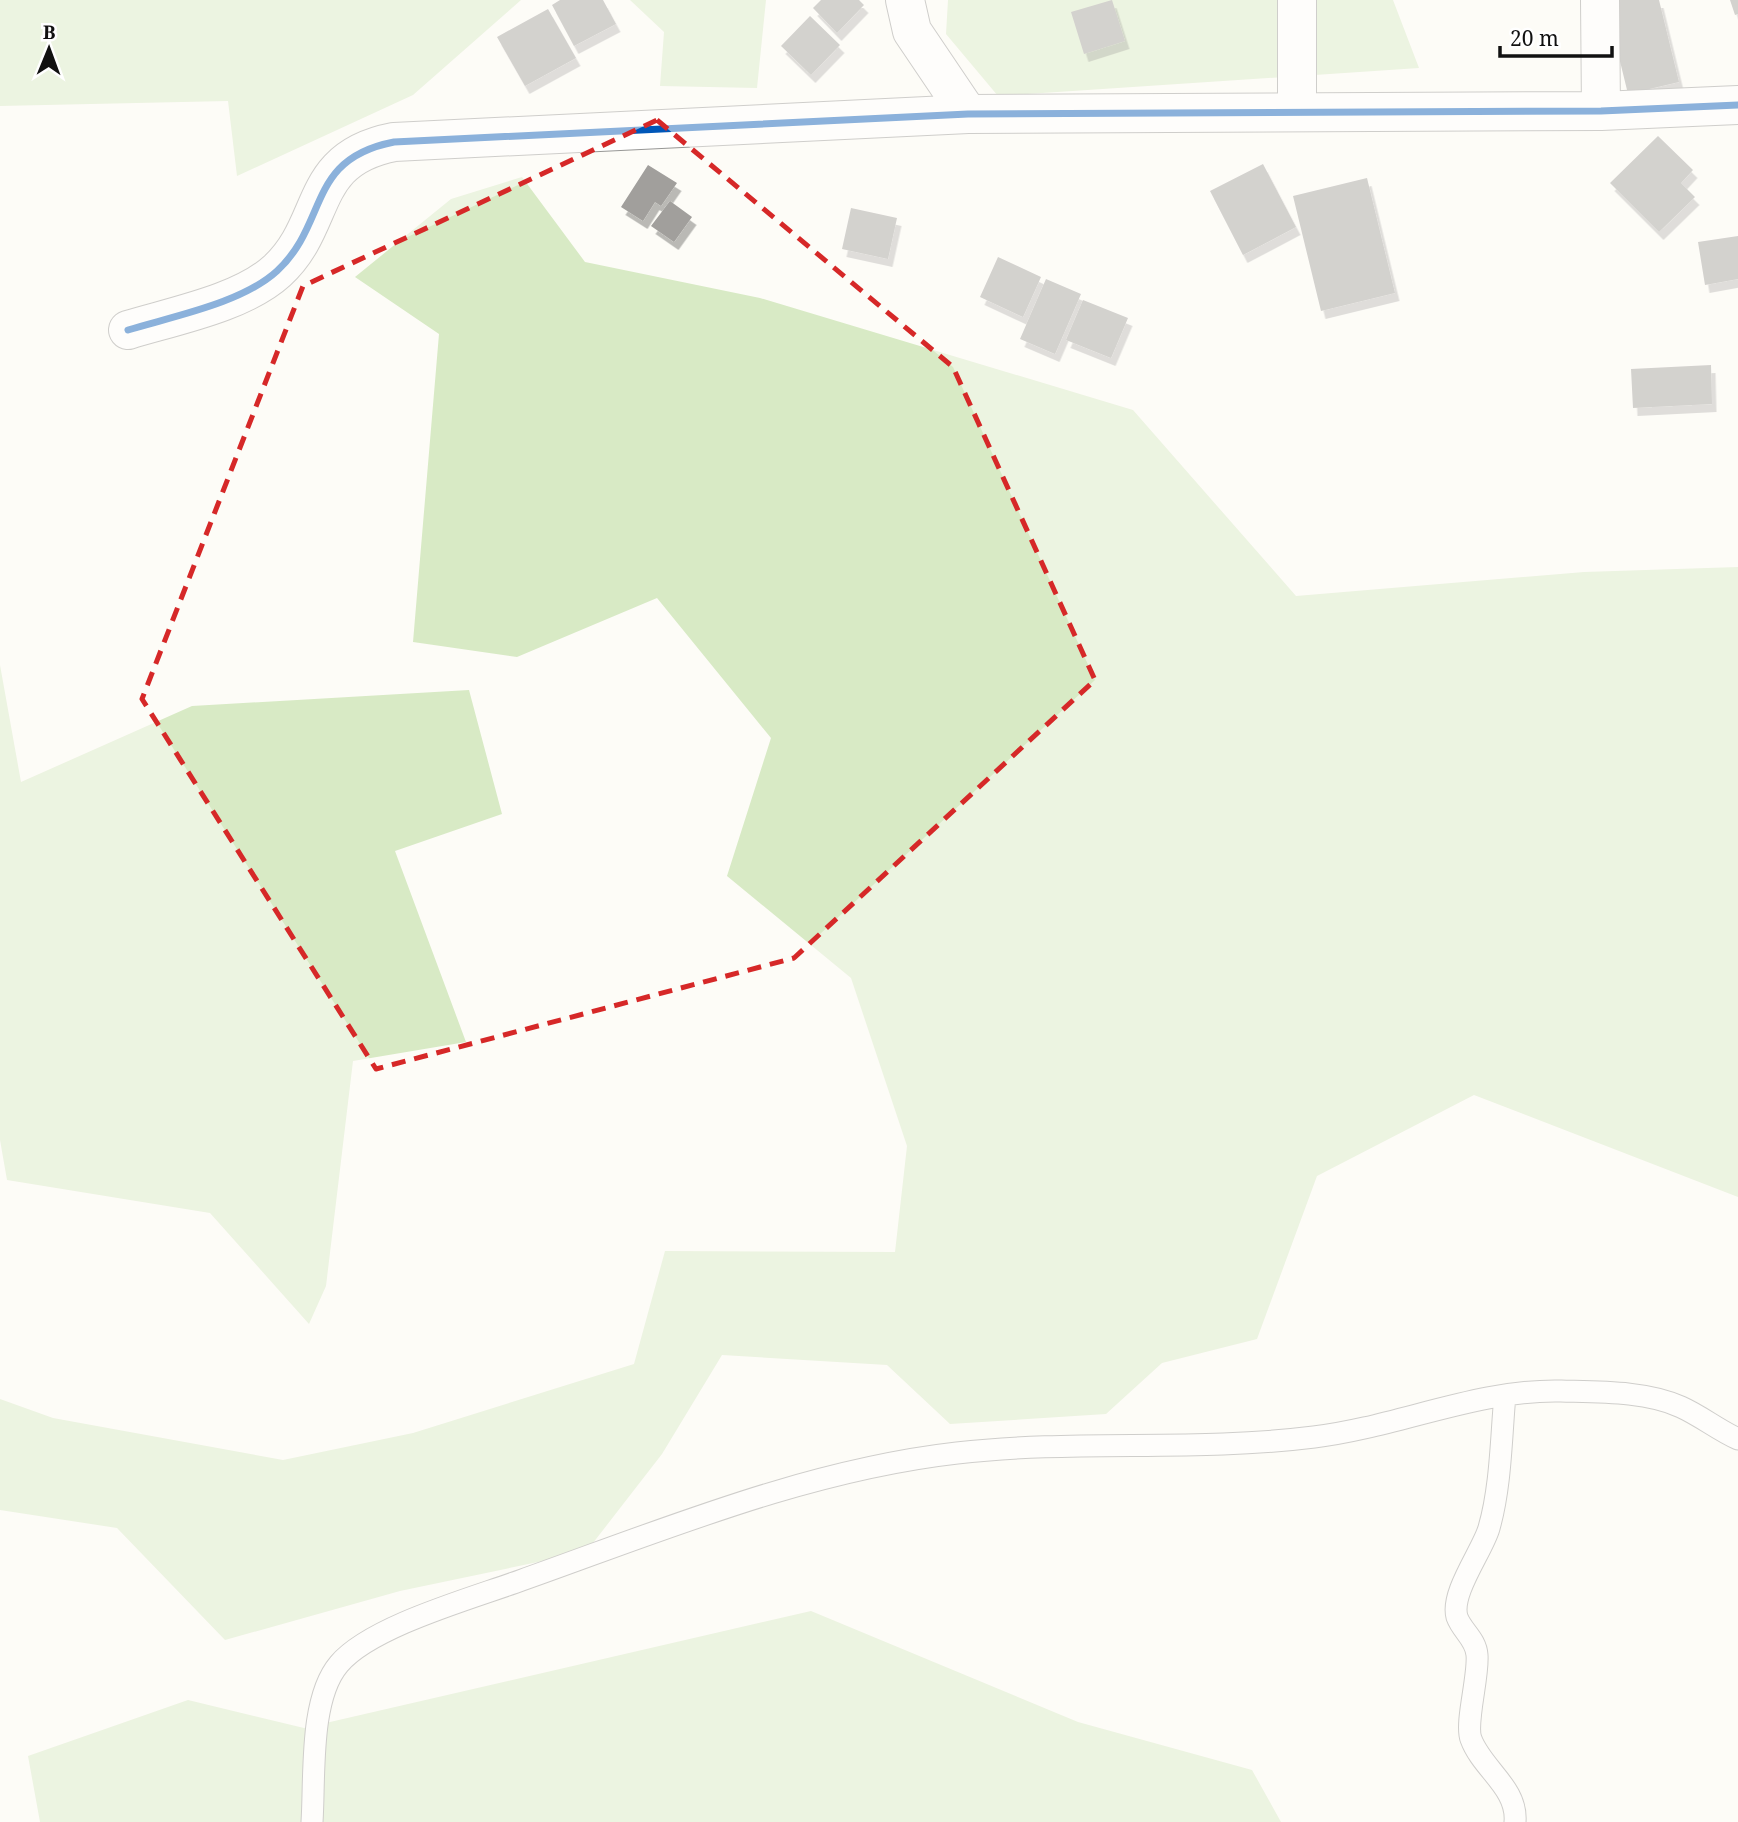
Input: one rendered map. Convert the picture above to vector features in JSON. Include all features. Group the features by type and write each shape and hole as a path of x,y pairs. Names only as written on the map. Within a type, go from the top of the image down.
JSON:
{"street":[{"path":"905,0 912,31 968,114"},
{"path":"1297,0 1297,112"},
{"path":"1600,0 1601,111"},
{"path":"128,330 242,294 263,282 298,247 326,183 342,164 373,146 394,142 968,114 1601,111 1738,105"}],"lane":[{"path":"312,1822 319,1714 328,1680 338,1665 371,1639 494,1590 722,1509 894,1463 954,1453 1048,1444 1204,1445 1316,1437 1379,1426 1505,1395 1563,1391 1668,1402 1738,1439"},
{"path":"1505,1395 1489,1530 1476,1553 1460,1598 1457,1616 1477,1650 1470,1737 1506,1788 1516,1811 1514,1822"}],"highlighted area":[{"path":"657,120 953,367 1095,680 794,958 376,1069 142,699 303,286"}],"green space":[{"path":"0,0 521,0 413,95 237,176 228,101 0,106"},
{"path":"630,0 766,0 757,88 660,86 664,32"},
{"path":"948,0 1393,0 1419,68 998,96 946,34"},
{"path":"522,177 585,262 760,298 1133,410 1296,596 1584,572 1738,567 1738,1197 1474,1095 1317,1176 1257,1339 1162,1363 1106,1414 950,1424 887,1365 722,1355 662,1454 586,1552 400,1591 225,1640 117,1528 0,1510 0,1399 53,1418 283,1460 413,1433 634,1364 665,1251 895,1252 907,1146 851,978 727,876 771,738 657,598 517,657 413,642 439,334 355,277 451,199"},
{"path":"0,665 21,782 192,706 469,690 502,814 395,851 466,1042 353,1061 326,1286 309,1324 210,1213 7,1180 0,1140"},
{"path":"811,1611 1078,1722 1252,1770 1281,1822 40,1822 28,1756 188,1700 304,1728"}],"building":[{"path":"560,0 603,0 616,24 574,46 552,5"},
{"path":"821,0 859,0 864,5 837,33 813,8"},
{"path":"1112,0 1125,41 1084,54 1071,12"},
{"path":"1605,0 1659,0 1679,82 1628,94"},
{"path":"1730,0 1738,0 1738,14 1735,15"},
{"path":"548,9 576,58 525,86 497,37"},
{"path":"810,16 840,45 811,75 781,46"},
{"path":"1658,136 1693,170 1681,183 1695,197 1659,232 1610,183"},
{"path":"1263,164 1296,227 1243,255 1210,191"},
{"path":"648,165 677,183 661,206 655,202 643,221 621,207"},
{"path":"1367,178 1395,293 1321,311 1293,196"},
{"path":"670,201 692,217 674,242 651,226"},
{"path":"851,208 897,218 888,259 842,249"},
{"path":"1738,236 1738,279 1705,285 1698,242"},
{"path":"998,257 1041,277 1023,317 980,297"},
{"path":"1046,279 1081,294 1055,354 1020,339"},
{"path":"1083,300 1128,318 1111,358 1066,340"},
{"path":"1711,365 1712,404 1633,408 1631,369"}],"cycle path":[{"path":"128,330 227,300 262,282 277,271 293,252 332,178 346,163 366,150 394,142 968,114 1601,111 1738,105"}]}
